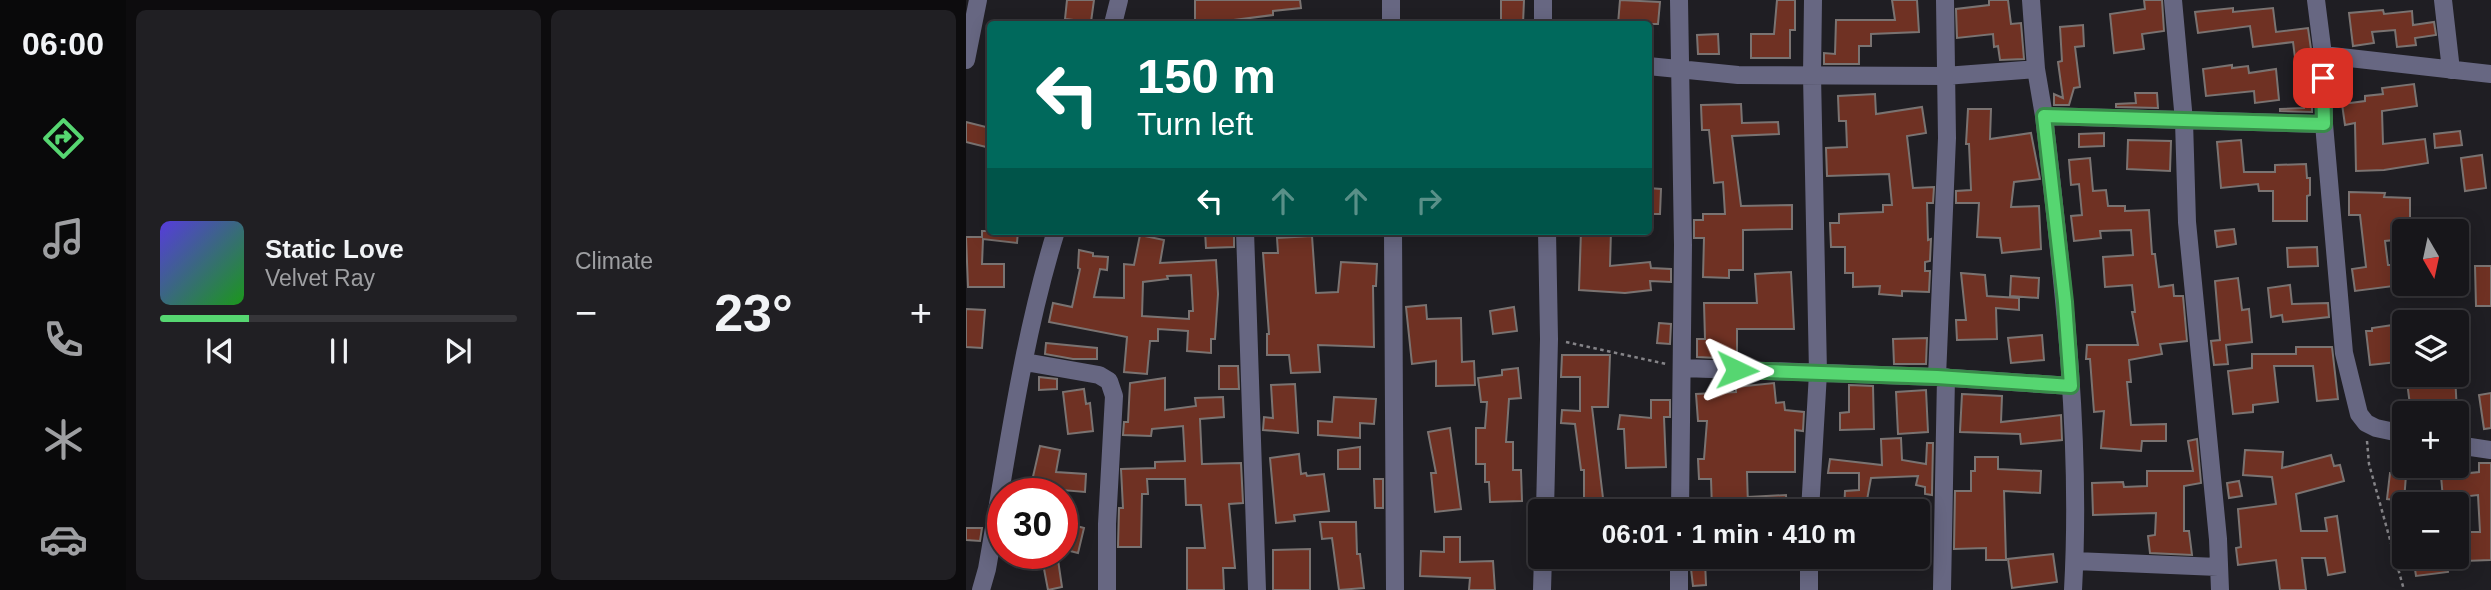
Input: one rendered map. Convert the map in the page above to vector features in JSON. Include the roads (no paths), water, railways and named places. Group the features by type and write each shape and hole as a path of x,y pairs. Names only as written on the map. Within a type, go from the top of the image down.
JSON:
{"street":[{"path":"966,60 978,0"},
{"path":"1114,21 1119,0"},
{"path":"1391,0 1391,21"},
{"path":"1543,0 1543,21"},
{"path":"1679,0 1683,368 1680,499"},
{"path":"1811,499 1818,373 1813,0"},
{"path":"1942,590 1942,377 1947,138 1945,0"},
{"path":"2031,0 2036,69 2044,116 2065,302 2071,386 2076,483 2073,590"},
{"path":"2173,0 2184,121 2187,222 2218,539 2220,590"},
{"path":"2316,0 2323,55 2324,124 2344,354 2359,414 2366,423 2392,431"},
{"path":"2443,0 2451,70"},
{"path":"2323,55 2491,74"},
{"path":"1652,66 1738,75 1945,76 2036,69"},
{"path":"2044,116 2324,124"},
{"path":"981,590 988,569 1042,275 1055,235"},
{"path":"1245,235 1257,590"},
{"path":"1393,235 1395,590"},
{"path":"1545,499 1549,339 1547,235"},
{"path":"1024,362 1099,375 1110,380 1114,396 1107,524 1107,590"},
{"path":"1683,368 1942,377 2071,386"},
{"path":"2469,447 2491,450"},
{"path":"2075,561 2218,568"},
{"path":"1542,590 1543,569"},
{"path":"1679,569 1679,590"},
{"path":"1809,569 1809,590"}]}
